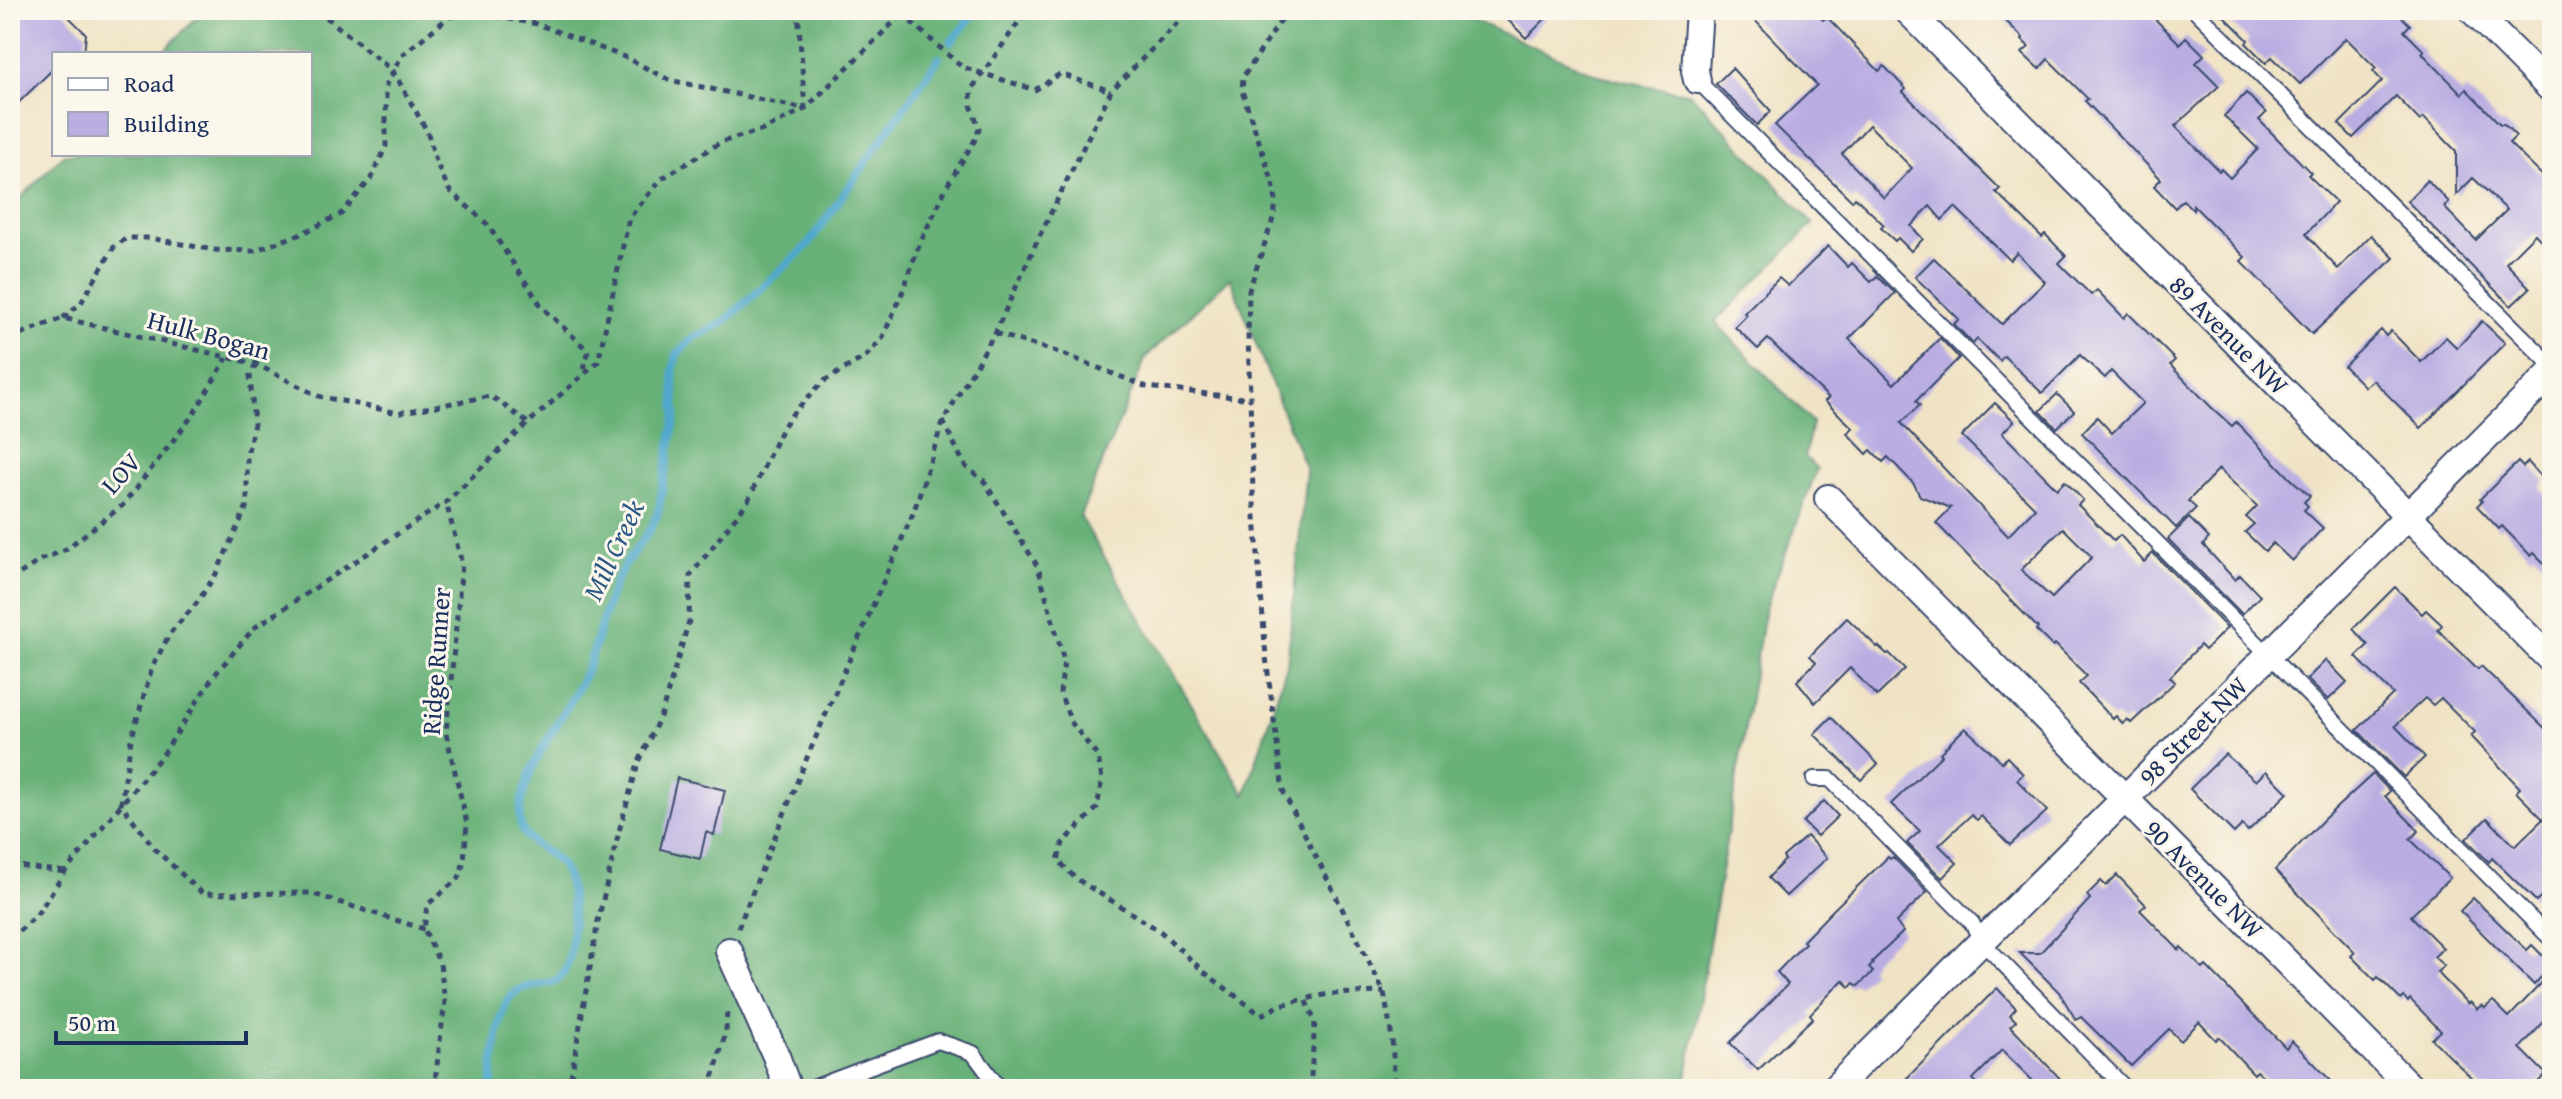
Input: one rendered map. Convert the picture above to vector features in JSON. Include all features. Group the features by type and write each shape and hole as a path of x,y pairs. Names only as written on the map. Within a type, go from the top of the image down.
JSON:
{"street":[{"path":"1697,80 1699,10"},
{"name":"89 Avenue NW","path":"1907,10 2552,661"},
{"path":"2472,10 2552,90"},
{"name":"98 Street NW","path":"1841,1087 2552,372"},
{"name":"90 Avenue NW","path":"1828,498 2412,1089"},
{"path":"729,951 788,1089"}],"lane":[{"path":"2195,10 2552,366"},
{"path":"1697,80 2552,940"},
{"path":"1814,779 1830,779 1972,923 1982,942 2126,1089"},
{"path":"810,1089 938,1041 973,1053 1000,1089"}],"path":[{"path":"317,10 393,71 427,131 449,190 487,224 542,307 588,352 582,376"},
{"path":"798,10 805,109"},
{"path":"569,1089 598,921 619,831 638,764 662,712 689,621 690,576 748,501 781,430 793,413 824,381 865,357 882,339 920,243 947,186 976,138 979,128 971,105 971,90 1027,10"},
{"path":"729,951 806,760 914,511 943,421 995,333 1111,91 1190,10"},
{"path":"1288,10 1243,77 1242,91 1273,183 1276,201 1274,216 1249,290 1248,335 1253,491 1266,657 1283,791 1384,992 1392,1038 1395,1089"},
{"path":"10,939 36,916 65,872 164,753 213,677 254,628 446,502 528,423 598,362 629,218 661,179 721,142 763,130 805,109 900,12 962,67 1035,90 1060,74 1111,91"},
{"path":"10,338 63,318 81,303 114,247 127,238 149,238 214,250 253,251 301,234 341,214 371,179 386,146 386,84 393,71 403,54 449,17 476,13 537,24 627,58 669,80 805,109"},
{"name":"Hulk Bogan","path":"63,318 256,364 318,396 331,399 398,413 491,396 528,423"},
{"path":"995,333 1063,354 1147,387 1251,399"},
{"name":"LOV","path":"10,580 41,560 66,549 123,505 193,415 227,358"},
{"path":"256,364 250,375 254,424 247,455 247,506 216,574 196,604 170,633 152,668 131,740 121,804 156,850 203,894 310,893 424,929 440,964 445,1001 434,1089"},
{"path":"943,421 965,466 984,481 1038,567 1064,661 1060,693 1071,722 1098,757 1102,779 1097,808 1063,843 1058,860 1075,878 1160,931 1204,972 1261,1015 1281,1005 1329,994 1384,992"},
{"name":"Ridge Runner","path":"424,929 427,905 459,878 464,861 467,823 446,733 462,564 446,502"},
{"path":"10,865 65,872"},
{"path":"1305,999 1315,1022 1310,1089"},
{"path":"710,1089 726,1031 727,1004"}],"green space":[{"path":"204,10 1450,10 1603,77 1691,94 1813,224 1715,322 1812,422 1805,457 1817,469 1765,608 1685,1089 10,1089 10,209 62,156 312,156 312,52 163,52","holes":["1230,278 1306,470 1287,665 1245,795 1080,516 1146,357"]}],"building":[{"path":"26,10 62,10 86,34 84,52 52,52 52,70 10,111 10,26"},
{"path":"1498,10 1554,10 1526,38"},
{"path":"1745,10 1814,10 1823,20 1827,17 1879,71 1884,66 1906,89 1903,92 2000,189 1996,192 2066,256 2059,263 2091,295 2097,290 2124,318 2128,313 2175,360 2170,365 2211,407 2232,426 2236,422 2310,496 2304,502 2308,506 2304,510 2323,528 2292,561 2273,543 2265,551 2245,532 2254,524 2246,517 2257,506 2219,469 2188,501 2196,508 2176,528 2082,433 2097,417 2112,433 2143,403 2111,371 2105,378 2080,355 2042,393 2004,356 2000,361 1977,339 1973,344 1954,324 1959,319 1915,277 1934,258 2002,324 2045,282 2017,253 2010,260 1955,207 1942,220 1930,206 1911,226 1923,239 1911,251 1898,238 1895,241 1881,228 1884,225 1855,197 1852,201 1775,125 1817,85","holes":["1869,125 1912,168 1884,198 1842,154"]},
{"path":"1995,10 2146,10 2180,44 2186,37 2204,55 2196,63 2219,86 2175,126 2219,171 2221,169 2230,178 2258,149 2224,116 2246,93 2266,113 2259,120 2336,202 2306,234 2338,269 2371,235 2394,258 2312,334 2241,261 2245,257 2193,205 2193,210 2183,200 2175,208 2154,186 2161,179 2048,59 2039,69 2022,53 2029,47"},
{"path":"2218,10 2395,10 2410,25 2404,31 2424,51 2422,53 2462,94 2466,89 2516,136 2509,143 2552,185 2552,252 2535,234 2506,263 2530,288 2511,306 2407,201 2427,180 2449,202 2444,207 2476,240 2507,210 2473,178 2456,195 2456,151 2424,118 2420,121 2396,96 2353,138 2339,124 2382,81 2373,71 2376,68 2346,38 2300,84 2272,57 2266,63"},
{"path":"1732,68 1771,111 1757,125 1716,84"},
{"path":"1828,246 1848,267 1852,263 1871,282 1877,276 1895,293 1849,339 1894,384 1940,338 1959,358 1916,401 1920,405 1901,423 2008,536 2035,508 1962,436 1995,403 2014,421 2002,433 2057,489 2065,481 2083,500 2078,505 2114,541 2120,535 2144,562 2153,553 2227,628 2205,650 2200,645 2170,677 2175,682 2131,723 2127,719 2123,724 2116,716 2113,719 2079,683 2087,676 2036,630 2038,628 1936,523 1951,508 1920,496 1914,484 1888,457 1883,462 1871,450 1867,454 1847,433 1853,428 1825,401 1829,398 1768,339 1758,349 1735,327 1747,315 1744,313 1779,278 1788,286","holes":["2063,528 2092,557 2052,598 2021,570"]},
{"path":"2482,321 2505,343 2421,428 2373,380 2365,387 2344,366 2381,330 2386,336 2391,331 2421,362 2446,337 2457,348"},
{"path":"2057,394 2074,411 2057,428 2040,411"},
{"path":"2518,462 2523,467 2528,462 2545,481 2541,488 2552,499 2552,571 2534,553 2531,556 2502,526 2499,529 2477,506 2482,501 2480,499"},
{"path":"2189,518 2209,538 2203,545 2235,580 2240,575 2260,596 2242,614 2168,539"},
{"path":"2395,587 2422,614 2426,610 2442,625 2438,630 2478,669 2481,666 2552,735 2552,886 2536,901 2492,858 2489,862 2466,839 2487,818 2515,846 2543,819 2516,792 2520,788 2471,736 2475,732 2441,698 2433,705 2425,698 2395,726 2425,757 2404,777 2357,730 2393,694 2356,657 2368,645 2353,629"},
{"path":"1847,618 1905,669 1877,696 1850,668 1815,703 1797,681 1816,662 1810,656"},
{"path":"2326,660 2347,682 2328,700 2307,679"},
{"path":"1831,717 1878,764 1861,780 1814,734"},
{"path":"1965,728 2002,762 2007,757 2023,774 2017,780 2047,811 2010,845 1981,816 1977,820 1971,815 1939,845 1957,863 1942,878 1907,843 1920,831 1891,804"},
{"path":"2225,754 2256,781 2266,771 2288,793 2248,831 2242,825 2234,833 2190,789"},
{"path":"2373,774 2390,791 2385,796 2419,831 2410,839 2450,878 2411,916 2443,948 2434,957 2444,966 2437,972 2468,1004 2470,1002 2477,1009 2482,1005 2485,1008 2493,1001 2509,1017 2552,972 2552,1013 2520,1048 2546,1074 2531,1089 2483,1089 2432,1039 2441,1031 2410,999 2408,1002 2404,997 2401,1000 2378,977 2375,980 2351,956 2355,952 2275,870"},
{"path":"677,778 725,790 714,835 706,832 700,859 660,849"},
{"path":"1824,801 1838,816 1817,836 1803,822"},
{"path":"1807,836 1827,858 1786,896 1768,878 1785,860 1783,857"},
{"path":"1888,857 1893,857 1927,892 1896,922 1903,932 1872,962 1869,968 1873,972 1858,986 1854,983 1850,987 1843,980 1810,1014 1813,1018 1758,1070 1730,1043 1788,984 1777,972 1805,943 1803,941"},
{"path":"2117,875 2146,905 2140,910 2179,950 2181,947 2203,969 2206,966 2286,1048 2292,1041 2339,1089 2275,1089 2257,1071 2254,1074 2219,1037 2216,1040 2199,1022 2181,1041 2169,1029 2131,1066 2081,1017 2076,1020 2059,992 2020,953 2040,953 2090,899 2087,895 2101,881 2106,886"},
{"path":"2473,898 2527,950 2532,945 2552,965 2534,985 2460,911"},
{"path":"1997,988 2016,1008 2010,1015 2016,1021 2010,1026 2070,1089 2041,1089 2002,1050 1973,1079 1983,1089 1896,1089"}],"waterway":[{"name":"Mill Creek","path":"951,42 977,10"},
{"name":"Mill Creek","path":"491,1089 499,1026 507,1002 520,989 559,978 569,959 573,924 569,884 560,864 523,831 520,823 523,794 529,775 586,671 617,580 658,512 676,413 673,372 677,354 693,338 723,323 808,245 939,58"}]}
